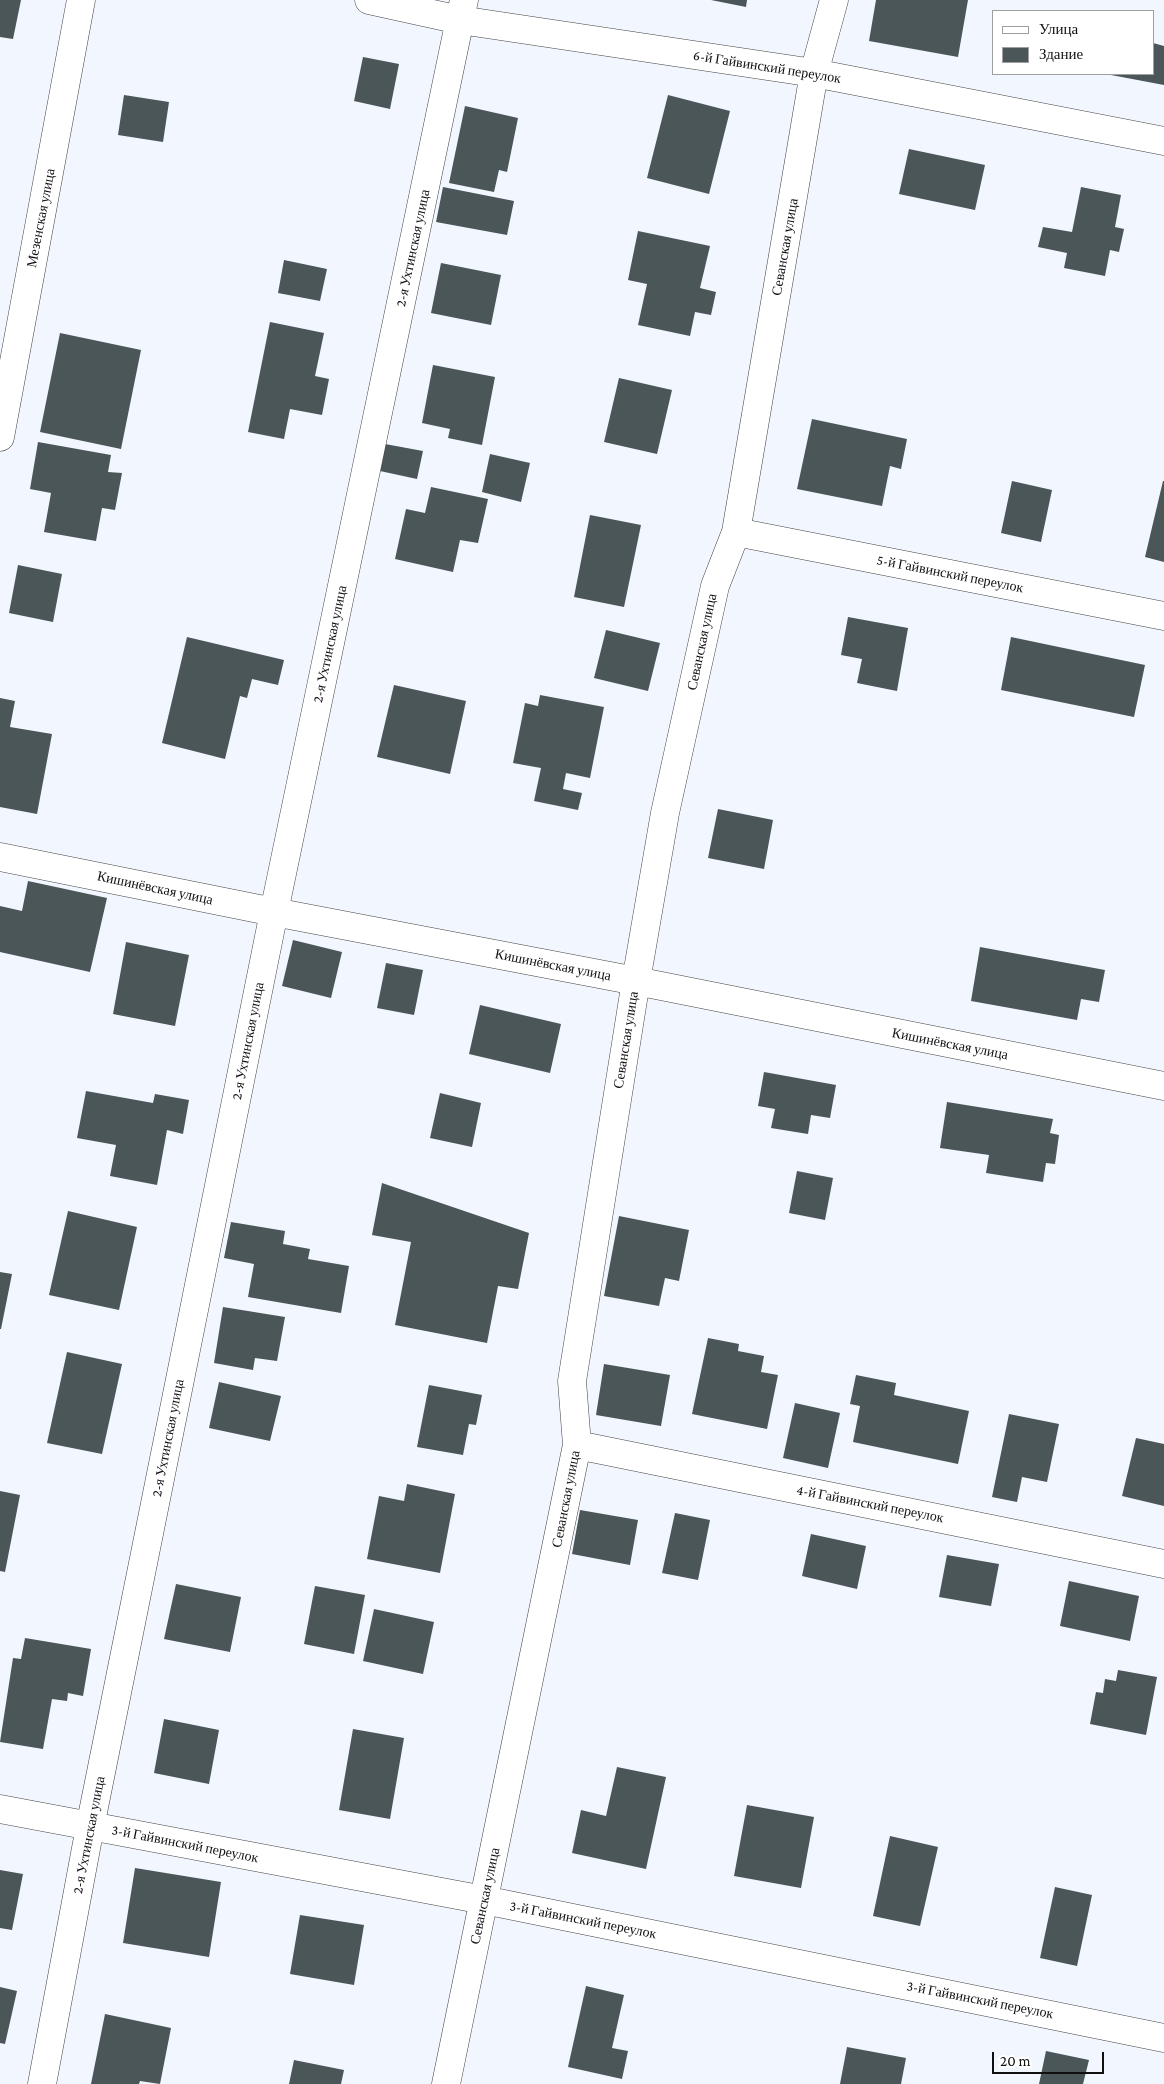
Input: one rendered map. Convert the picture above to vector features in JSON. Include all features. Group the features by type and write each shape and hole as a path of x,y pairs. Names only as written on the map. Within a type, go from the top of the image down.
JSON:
{"street":[{"name":"Мезенская улица","path":"0,437 81,0"},
{"name":"6-й Гайвинский переулок","path":"369,0 462,10 814,73 1164,141"},
{"name":"Севанская улица","path":"446,2084 577,1445 572,1381 665,813 715,586 736,532 814,73 834,0"},
{"name":"2-я Ухтинская улица","path":"42,2084 90,1827 274,912 462,10"},
{"name":"5-й Гайвинский переулок","path":"736,532 1164,616"},
{"name":"Кишинёвская улица","path":"0,857 1164,1086"},
{"name":"4-й Гайвинский переулок","path":"577,1445 1164,1564"},
{"name":"3-й Гайвинский переулок","path":"0,1809 484,1900 1164,2038"}],"building":[{"path":"0,0 21,0 13,39 0,37"},
{"path":"711,0 747,0 746,7"},
{"path":"876,0 968,0 958,57 869,41"},
{"path":"1154,43 1164,46 1164,85 1111,75 1154,75"},
{"path":"363,57 399,64 390,109 354,101"},
{"path":"124,95 169,102 163,142 118,135"},
{"path":"668,95 730,111 709,194 647,178"},
{"path":"465,106 518,118 507,172 499,170 494,192 449,183"},
{"path":"909,149 985,165 975,210 899,194"},
{"path":"443,187 514,201 507,235 436,222"},
{"path":"1081,187 1121,195 1115,227 1124,229 1119,252 1110,250 1105,276 1064,268 1067,253 1038,247 1043,227 1072,232"},
{"path":"638,231 710,246 700,288 716,292 711,315 695,312 690,336 638,325 647,284 628,280"},
{"path":"284,260 327,269 320,301 278,293"},
{"path":"441,263 501,275 491,325 431,313"},
{"path":"270,322 324,333 315,376 329,379 322,415 290,409 284,439 248,432"},
{"path":"60,333 141,350 121,449 40,432"},
{"path":"433,365 495,377 482,445 448,438 450,429 422,423"},
{"path":"619,378 672,390 657,454 604,442"},
{"path":"812,419 907,439 901,469 890,466 882,506 797,489"},
{"path":"38,442 111,455 108,472 122,473 115,510 102,508 96,541 44,532 51,493 30,489"},
{"path":"385,444 423,451 417,479 380,471"},
{"path":"490,454 530,463 521,502 482,492"},
{"path":"1012,481 1052,490 1041,542 1001,533"},
{"path":"1164,481 1164,562 1145,557"},
{"path":"431,487 488,499 478,543 460,540 453,572 395,559 406,509 425,513"},
{"path":"590,515 641,525 624,607 574,597"},
{"path":"18,565 62,574 53,622 9,613"},
{"path":"848,617 908,628 897,691 857,683 862,659 841,655"},
{"path":"606,630 660,643 648,691 594,678"},
{"path":"187,637 284,660 278,685 252,679 247,698 240,696 225,759 162,743"},
{"path":"1011,637 1145,665 1134,717 1001,690"},
{"path":"394,685 466,701 450,774 377,757"},
{"path":"540,695 604,707 590,778 566,773 563,789 582,793 578,810 534,801 541,768 513,763 525,703 538,706"},
{"path":"0,698 15,701 10,727 52,734 37,814 0,807"},
{"path":"718,809 773,820 764,869 708,858"},
{"path":"28,881 107,898 90,972 0,952 0,906 22,911"},
{"path":"293,940 342,952 331,998 282,986"},
{"path":"126,942 189,955 175,1026 113,1014"},
{"path":"980,947 1105,970 1099,1002 1081,999 1077,1020 971,1001"},
{"path":"386,963 423,970 414,1015 377,1008"},
{"path":"480,1005 561,1024 550,1073 469,1054"},
{"path":"764,1072 836,1085 830,1118 811,1115 808,1134 771,1128 775,1109 758,1106"},
{"path":"86,1091 153,1103 155,1094 189,1100 183,1134 167,1130 157,1185 110,1176 116,1145 77,1138"},
{"path":"440,1093 481,1103 472,1147 430,1138"},
{"path":"947,1102 1053,1119 1050,1133 1059,1135 1055,1164 1046,1163 1043,1182 986,1173 989,1155 940,1148"},
{"path":"797,1171 833,1178 825,1220 789,1213"},
{"path":"382,1183 529,1233 518,1289 498,1286 487,1343 395,1325 411,1242 372,1235"},
{"path":"68,1211 137,1227 119,1310 49,1295"},
{"path":"619,1216 689,1230 679,1281 665,1278 659,1306 604,1296"},
{"path":"231,1222 285,1231 283,1244 310,1249 308,1259 349,1266 341,1313 248,1297 254,1264 224,1258"},
{"path":"0,1272 12,1274 1,1329 0,1329"},
{"path":"223,1307 285,1317 277,1361 255,1358 253,1370 214,1363"},
{"path":"708,1338 739,1344 738,1351 764,1356 761,1372 778,1375 767,1429 692,1414"},
{"path":"67,1352 122,1364 102,1454 47,1443"},
{"path":"604,1364 670,1375 661,1426 596,1415"},
{"path":"856,1375 896,1383 894,1395 969,1411 958,1464 853,1442 860,1406 850,1404"},
{"path":"219,1382 281,1396 270,1441 209,1428"},
{"path":"429,1385 482,1395 476,1425 469,1424 463,1455 417,1447"},
{"path":"795,1403 840,1413 828,1468 783,1458"},
{"path":"1009,1414 1059,1424 1047,1482 1022,1477 1017,1502 992,1497"},
{"path":"1136,1438 1164,1444 1164,1506 1122,1496"},
{"path":"407,1484 455,1494 440,1573 367,1559 379,1496 404,1501"},
{"path":"0,1491 20,1495 5,1572 0,1571"},
{"path":"580,1510 638,1520 630,1565 572,1554"},
{"path":"675,1513 710,1520 698,1580 662,1573"},
{"path":"811,1534 866,1546 857,1589 802,1576"},
{"path":"947,1555 999,1564 991,1606 939,1597"},
{"path":"1069,1581 1139,1596 1130,1641 1060,1626"},
{"path":"176,1584 241,1597 230,1652 164,1639"},
{"path":"315,1586 365,1595 354,1654 304,1644"},
{"path":"374,1609 434,1622 423,1674 363,1661"},
{"path":"25,1638 91,1649 83,1696 68,1693 67,1701 52,1699 43,1749 0,1742 13,1658 21,1659"},
{"path":"1118,1670 1157,1677 1146,1735 1090,1724 1096,1692 1103,1693 1105,1679 1116,1681"},
{"path":"164,1719 219,1730 209,1784 154,1773"},
{"path":"353,1729 404,1738 390,1819 339,1810"},
{"path":"617,1767 666,1777 646,1869 572,1853 581,1810 606,1816"},
{"path":"747,1805 814,1817 801,1888 734,1876"},
{"path":"890,1836 938,1847 920,1926 873,1916"},
{"path":"135,1868 221,1882 209,1957 123,1943"},
{"path":"0,1870 23,1874 12,1930 0,1928"},
{"path":"1055,1887 1092,1895 1077,1966 1040,1958"},
{"path":"300,1915 364,1925 354,1985 290,1974"},
{"path":"586,1986 624,1995 612,2048 628,2051 622,2079 568,2067"},
{"path":"0,1987 17,1991 5,2044 0,2043"},
{"path":"105,2014 171,2028 160,2084 140,2081 139,2084 91,2084"},
{"path":"847,2047 906,2058 901,2084 840,2084"},
{"path":"1046,2051 1089,2060 1083,2084 1039,2084"},
{"path":"294,2060 344,2070 341,2084 289,2084"}]}
